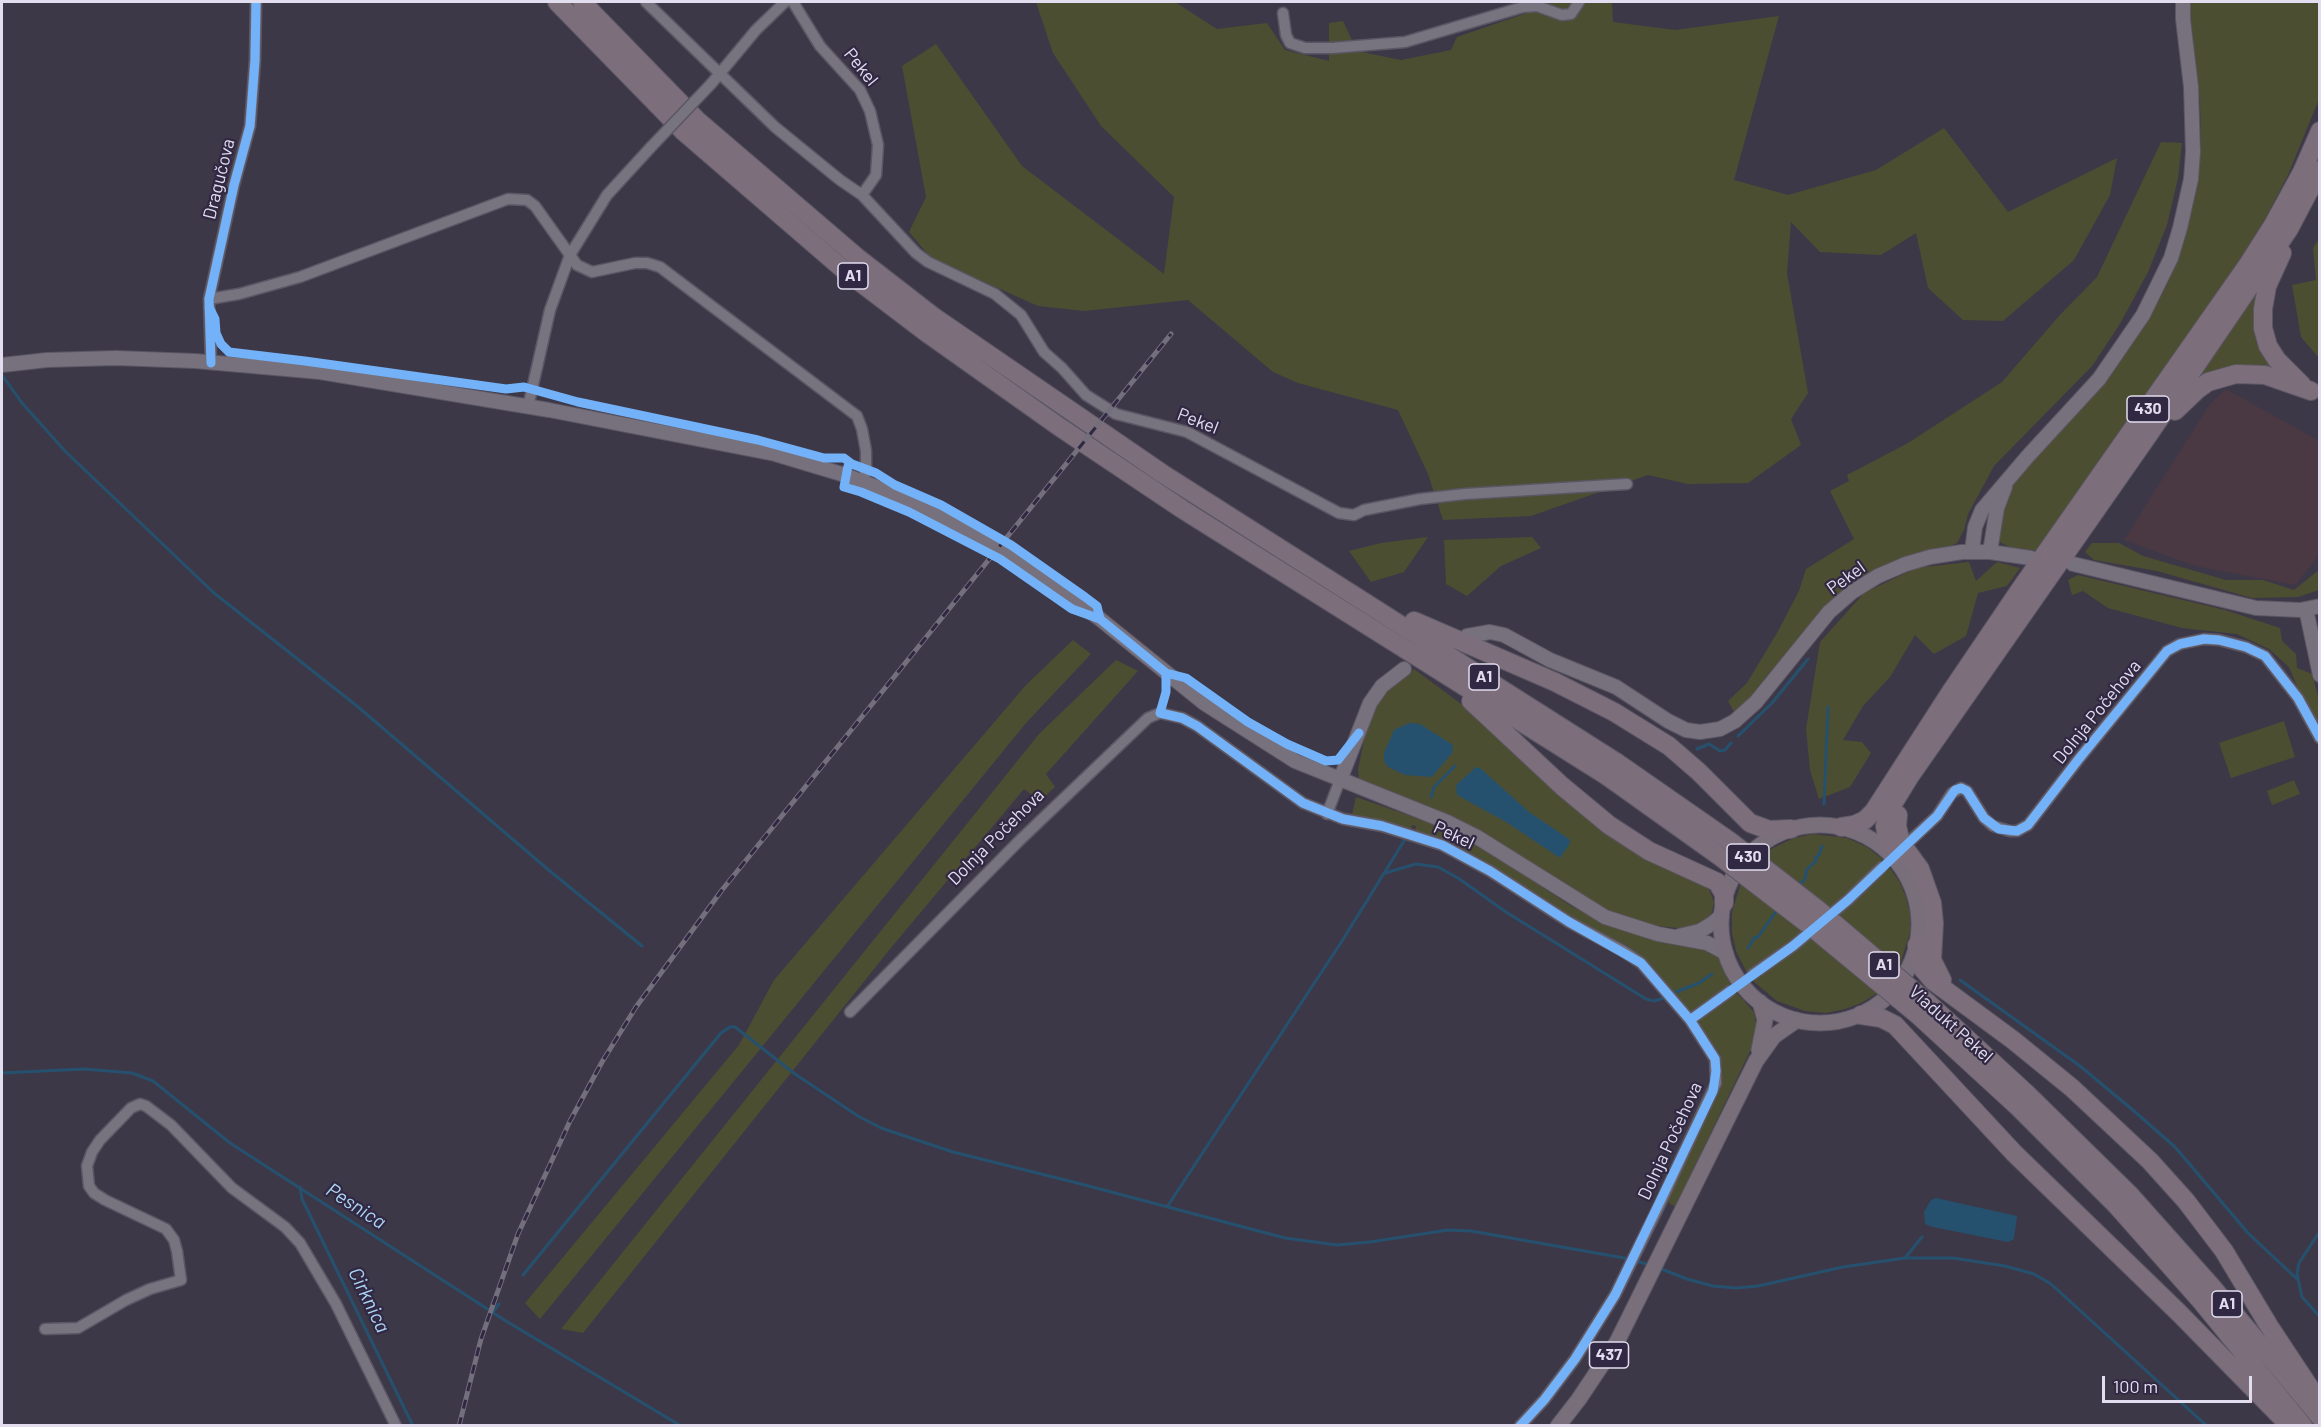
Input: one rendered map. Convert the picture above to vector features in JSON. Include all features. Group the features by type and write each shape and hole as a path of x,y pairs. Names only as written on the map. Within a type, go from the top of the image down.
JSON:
{"highway":[{"name":"A1","path":"557,2 684,132 844,270 918,326 1061,428 1407,662 1612,769"},
{"name":"A1","path":"582,2 697,120 831,236 925,311 1154,468 1353,593 1612,769"},
{"name":"430","path":"1841,827 1866,820 1874,812 1940,708 2019,591 2211,320 2257,250 2302,172 2319,130"},
{"name":"430","path":"1888,862 1886,826 1891,807 1910,776 2289,229 2319,170"},
{"path":"2289,229 2285,249 2267,286 2263,309 2263,328 2268,345 2277,360 2290,375 2315,395"},
{"path":"2149,434 2197,390 2208,382 2223,377 2250,373 2265,375 2315,395"},
{"path":"1353,593 1377,598 1418,623 1555,682 1614,712 1669,746 1699,772 1750,823 1769,830 1791,829"},
{"path":"1407,662 1420,667 1469,699 1562,786 1609,825 1649,851 1718,882 1724,894 1723,909"},
{"path":"1934,741 1900,807 1897,826 1901,843 1920,869 1932,903 1934,923 1932,952 1935,969 1941,979 1966,1005"},
{"name":"Viadukt Pekel","path":"1612,769 1731,842 1821,912 1936,1009 2026,1093 2123,1200"},
{"path":"1917,945 1919,960 1927,975 2072,1088 2150,1161 2186,1201 2224,1251 2319,1403"},
{"path":"1861,1014 1881,1018 1895,1025 2014,1153 2179,1313 2290,1425"},
{"name":"A1","path":"2123,1200 2212,1287 2319,1417"},
{"name":"A1","path":"2123,1200 2303,1425"}],"main road":[{"path":"1972,551 1975,527 1982,510 2028,456 2099,380 2143,315 2171,258 2191,179 2193,152 2191,87 2183,2"},
{"path":"2,365 47,360 116,358 282,368 329,374 528,407 775,454 863,482 925,508 991,544 1057,586 1204,703 1295,761 1414,808 1477,837 1605,917 1658,934 1707,943 1726,954"},
{"path":"1990,552 1997,508 2008,480"},
{"name":"Pekel","path":"1467,636 1490,632 1504,635 1550,660 1616,687 1686,730 1700,732 1720,729 1735,721 1756,702 1823,620 1852,592 1878,576 1930,557 1972,551 2031,558"},
{"path":"2073,564 2256,608 2314,610 2319,675"},
{"path":"1340,780 1370,703 1382,686 1407,662"},
{"name":"430","path":"1814,825 1841,827 1870,838 1888,862 1906,873 1915,892 1919,924 1917,945 1911,962 1893,991 1880,1003 1861,1014 1822,1023 1797,1020 1774,1011 1760,1002 1742,984 1726,954 1722,936 1723,909 1735,873 1751,854 1772,837 1791,829 1814,825"},
{"path":"1673,937 1700,931 1713,923 1723,909"},
{"path":"1755,1061 1765,1020 1760,1002"},
{"name":"437","path":"1558,1425 1617,1342 1755,1061 1774,1036 1797,1020"}],"street":[{"name":"Dragučova","path":"212,363 209,299 234,185 250,126 255,60 256,2"},
{"name":"Pekel","path":"646,2 775,127 862,195 916,253 928,262 995,294 1021,315 1044,352 1086,395 1116,414 1187,432 1338,513 1354,515 1364,510 1420,499 1465,494 1627,484"},
{"path":"528,407 550,310 570,255 607,195 711,84 756,30 785,2"},
{"name":"Pekel","path":"793,2 820,46 860,90 870,111 878,145 876,175 862,195"},
{"path":"1283,13 1286,35 1290,43 1305,48 1332,48 1405,42 1522,7 1537,6 1562,15 1571,14 1579,2"},
{"path":"209,299 239,294 300,276 508,199 527,200 535,206 578,266 592,272 635,263 647,263 660,267 857,416 866,451 863,482"},
{"name":"Dolnja Počehova","path":"1911,840 1937,816 1952,793 1961,788 1967,791 1984,818 1993,826 2017,831 2028,825 2167,651 2191,641 2204,639 2225,641 2265,656 2288,683 2319,738"},
{"name":"Dolnja Počehova","path":"850,1012 1018,841 1148,718 1160,713 1182,718"},
{"name":"Pekel","path":"1182,718 1197,726 1303,803 1328,814 1415,835 1442,845 1491,871 1569,922 1641,963 1690,1020"},
{"path":"1328,814 1340,780"},
{"path":"1753,974 1793,946 1848,900 1888,862"},
{"path":"1690,1020 1730,991"},
{"name":"Dolnja Počehova","path":"1520,1425 1545,1400 1575,1359 1628,1271 1716,1083 1715,1059 1690,1020"},
{"path":"45,1329 78,1328 126,1300 150,1289 182,1280 174,1240 166,1229 105,1200 88,1186 86,1172 92,1152 117,1121 131,1108 140,1104 171,1125 232,1188 285,1227 300,1243 336,1304 396,1425"},
{"path":"1659,1206 1680,1215"}],"shaded area":[{"path":"2226,389 2319,441 2319,555 2295,585 2195,566 2124,540 2210,404"}],"green space":[{"path":"1036,2 1175,2 1217,29 1267,23 1285,50 1329,61 1329,23 1343,21 1357,51 1401,60 1451,50 1457,37 1524,14 1532,2 1612,2 1613,22 1675,30 1779,16 1734,180 1788,195 1876,170 1944,128 2008,212 2117,158 2110,195 2074,260 2003,321 1963,320 1928,288 1916,233 1881,255 1820,252 1791,222 1787,273 1808,393 1791,419 1801,445 1748,483 1688,484 1648,475 1531,516 1443,520 1428,474 1398,410 1298,383 1273,372 1188,300 1084,311 1038,306 931,258 909,232 926,197 902,66 936,44 1022,166 1164,274 1174,197 1101,126 1053,53"},
{"path":"2189,2 2319,2 2319,99 2288,175 2266,217 2217,297 2036,551 2009,547 1998,541 2002,509 2009,491 2028,465 2092,396 2145,326 2167,285 2183,242 2196,191 2201,146 2200,103"},
{"path":"2161,142 2182,143 2178,178 2167,225 2148,272 2121,322 2093,365 1994,466 1968,514 1964,530 1957,543 1947,548 1921,552 1884,565 1855,583 1770,672 1738,712 1734,712 1728,701 1747,683 1777,633 1799,591 1806,569 1854,539 1830,491 1849,481 1847,475 1908,443 2002,382 2059,316 2097,277"},
{"path":"2319,239 2319,358 2301,337 2292,285 2316,280 2313,248"},
{"path":"2261,287 2260,300 2284,374 2192,387"},
{"path":"1428,537 1404,572 1371,582 1349,551 1381,543"},
{"path":"1532,537 1541,548 1501,566 1467,596 1446,584 1444,540"},
{"path":"2092,543 2119,543 2143,556 2226,580 2263,580 2294,590 2319,570 2319,590 2298,597 2252,598 2157,571 2094,560 2085,552"},
{"path":"1969,562 1976,581 1997,562 2020,568 2007,586 1978,593 1966,636 1934,654 1915,635 1890,677 1863,706 1843,740 1862,742 1871,753 1850,787 1819,799 1810,770 1806,729 1820,642 1864,593 1916,568"},
{"path":"2078,575 2225,610 2280,628 2282,641 2296,654 2297,668 2312,674 2319,700 2319,723 2317,724 2307,710 2289,667 2269,649 2237,634 2182,628 2108,608 2083,591 2072,595 2068,580"},
{"path":"1073,640 1091,654 1026,723 540,1319 525,1303 739,1045 774,980 1026,685"},
{"path":"1116,660 1138,671 1046,774 1055,787 1040,801 1024,789 890,949 583,1333 561,1329 1039,734"},
{"path":"1414,669 1708,887 1714,902 1712,912 1706,920 1686,929 1649,925 1619,916 1599,907 1457,820 1359,779 1358,770 1366,730 1372,714 1384,693"},
{"path":"2284,721 2295,757 2231,778 2219,743"},
{"path":"2294,780 2300,794 2272,805 2267,791"},
{"path":"1356,797 1422,820 1473,842 1571,906 1614,927 1665,942 1698,945 1716,954 1731,985 1695,1011 1689,1011 1653,967 1628,946 1577,921 1483,860 1415,831 1416,826 1412,825 1411,829 1352,815"},
{"path":"1813,834 1847,838 1867,847 1885,861 1854,891 1754,971 1747,973 1736,951 1732,933 1732,912 1740,886 1771,849 1794,838"},
{"path":"1889,867 1906,897 1910,914 1910,932 1900,965 1876,994 1845,1009 1826,1013 1805,1011 1777,1001 1752,980"},
{"path":"1736,992 1754,1012 1757,1027 1753,1045 1675,1207 1669,1203 1668,1197 1713,1104 1722,1078 1720,1054 1700,1027 1699,1021"}],"water":[{"path":"1409,723 1420,724 1453,745 1452,753 1432,777 1405,775 1388,767 1384,761 1384,753 1394,730"},
{"path":"1476,767 1480,768 1529,812 1569,839 1570,843 1560,858 1506,822 1457,795 1456,785"},
{"path":"1936,1198 2017,1216 2014,1239 2008,1242 1925,1224 1924,1212 1931,1200"}],"waterway":[{"path":"2,375 22,403 65,451 214,593 357,706 551,872 642,946"},
{"path":"1738,736 1772,703 1808,659"},
{"path":"1824,804 1828,707"},
{"path":"1697,749 1709,744 1720,751 1725,750 1731,743"},
{"path":"1431,797 1434,787 1455,766"},
{"path":"1167,1207 1342,941 1404,841"},
{"path":"1797,887 1805,879 1807,869 1816,861 1815,858 1819,855 1822,846"},
{"path":"1385,873 1416,864 1438,867 1646,999 1654,1001 1664,998"},
{"path":"1748,948 1777,910"},
{"path":"1676,992 1699,983 1712,974"},
{"path":"1960,980 2080,1066 2175,1147 2248,1233 2298,1280"},
{"path":"523,1275 721,1033 730,1027 735,1027 795,1074 858,1116 881,1128 953,1152 1285,1238 1337,1245 1448,1230 1471,1231 1630,1259"},
{"name":"Pesnica","path":"2,1073 84,1069 132,1073 153,1081 230,1143 506,1321 681,1426"},
{"name":"Cirknica","path":"300,1187 302,1199 413,1426"},
{"path":"2320,1231 2299,1263 2297,1274 2302,1297 2320,1317"},
{"path":"1905,1258 1922,1237"},
{"path":"1659,1268 1713,1286 1736,1288 1758,1286 1843,1267 1905,1258 1953,1258 2005,1266 2034,1274 2051,1284 2207,1426"},
{"path":"1636,1261 1650,1265"},
{"path":"493,1312 499,1304"}],"tunnel":[{"path":"1730,991 1753,974"}],"railway":[{"path":"459,1426 481,1339 518,1234 570,1121 602,1062 636,1007 722,890 1171,334"}],"cycle path":[{"path":"211,363 209,299 234,185 250,126 255,60 256,2"},
{"path":"209,307 215,319 216,333 221,344 229,352 506,389 524,387 578,402 758,440 824,458 844,458 895,485 941,505 1011,545 1097,606 1100,619"},
{"path":"852,464 848,466 844,487 909,512 1000,559 1072,609 1100,619 1166,673"},
{"path":"1690,1020 1793,946 1848,900 1937,816 1955,790 1961,788 1967,791 1984,818 1999,829 2017,831 2028,825 2167,651 2180,644 2204,639 2219,640 2246,647 2265,656 2298,698 2320,738"},
{"path":"1166,673 1166,692 1160,713 1182,718 1197,726 1303,803 1343,819 1382,826 1442,845 1490,871 1569,922 1641,963 1690,1020 1715,1059 1713,1091 1615,1295 1575,1359 1544,1400 1520,1426"},
{"path":"1166,673 1186,678 1248,722 1287,744 1326,761 1338,760 1359,733"}]}
